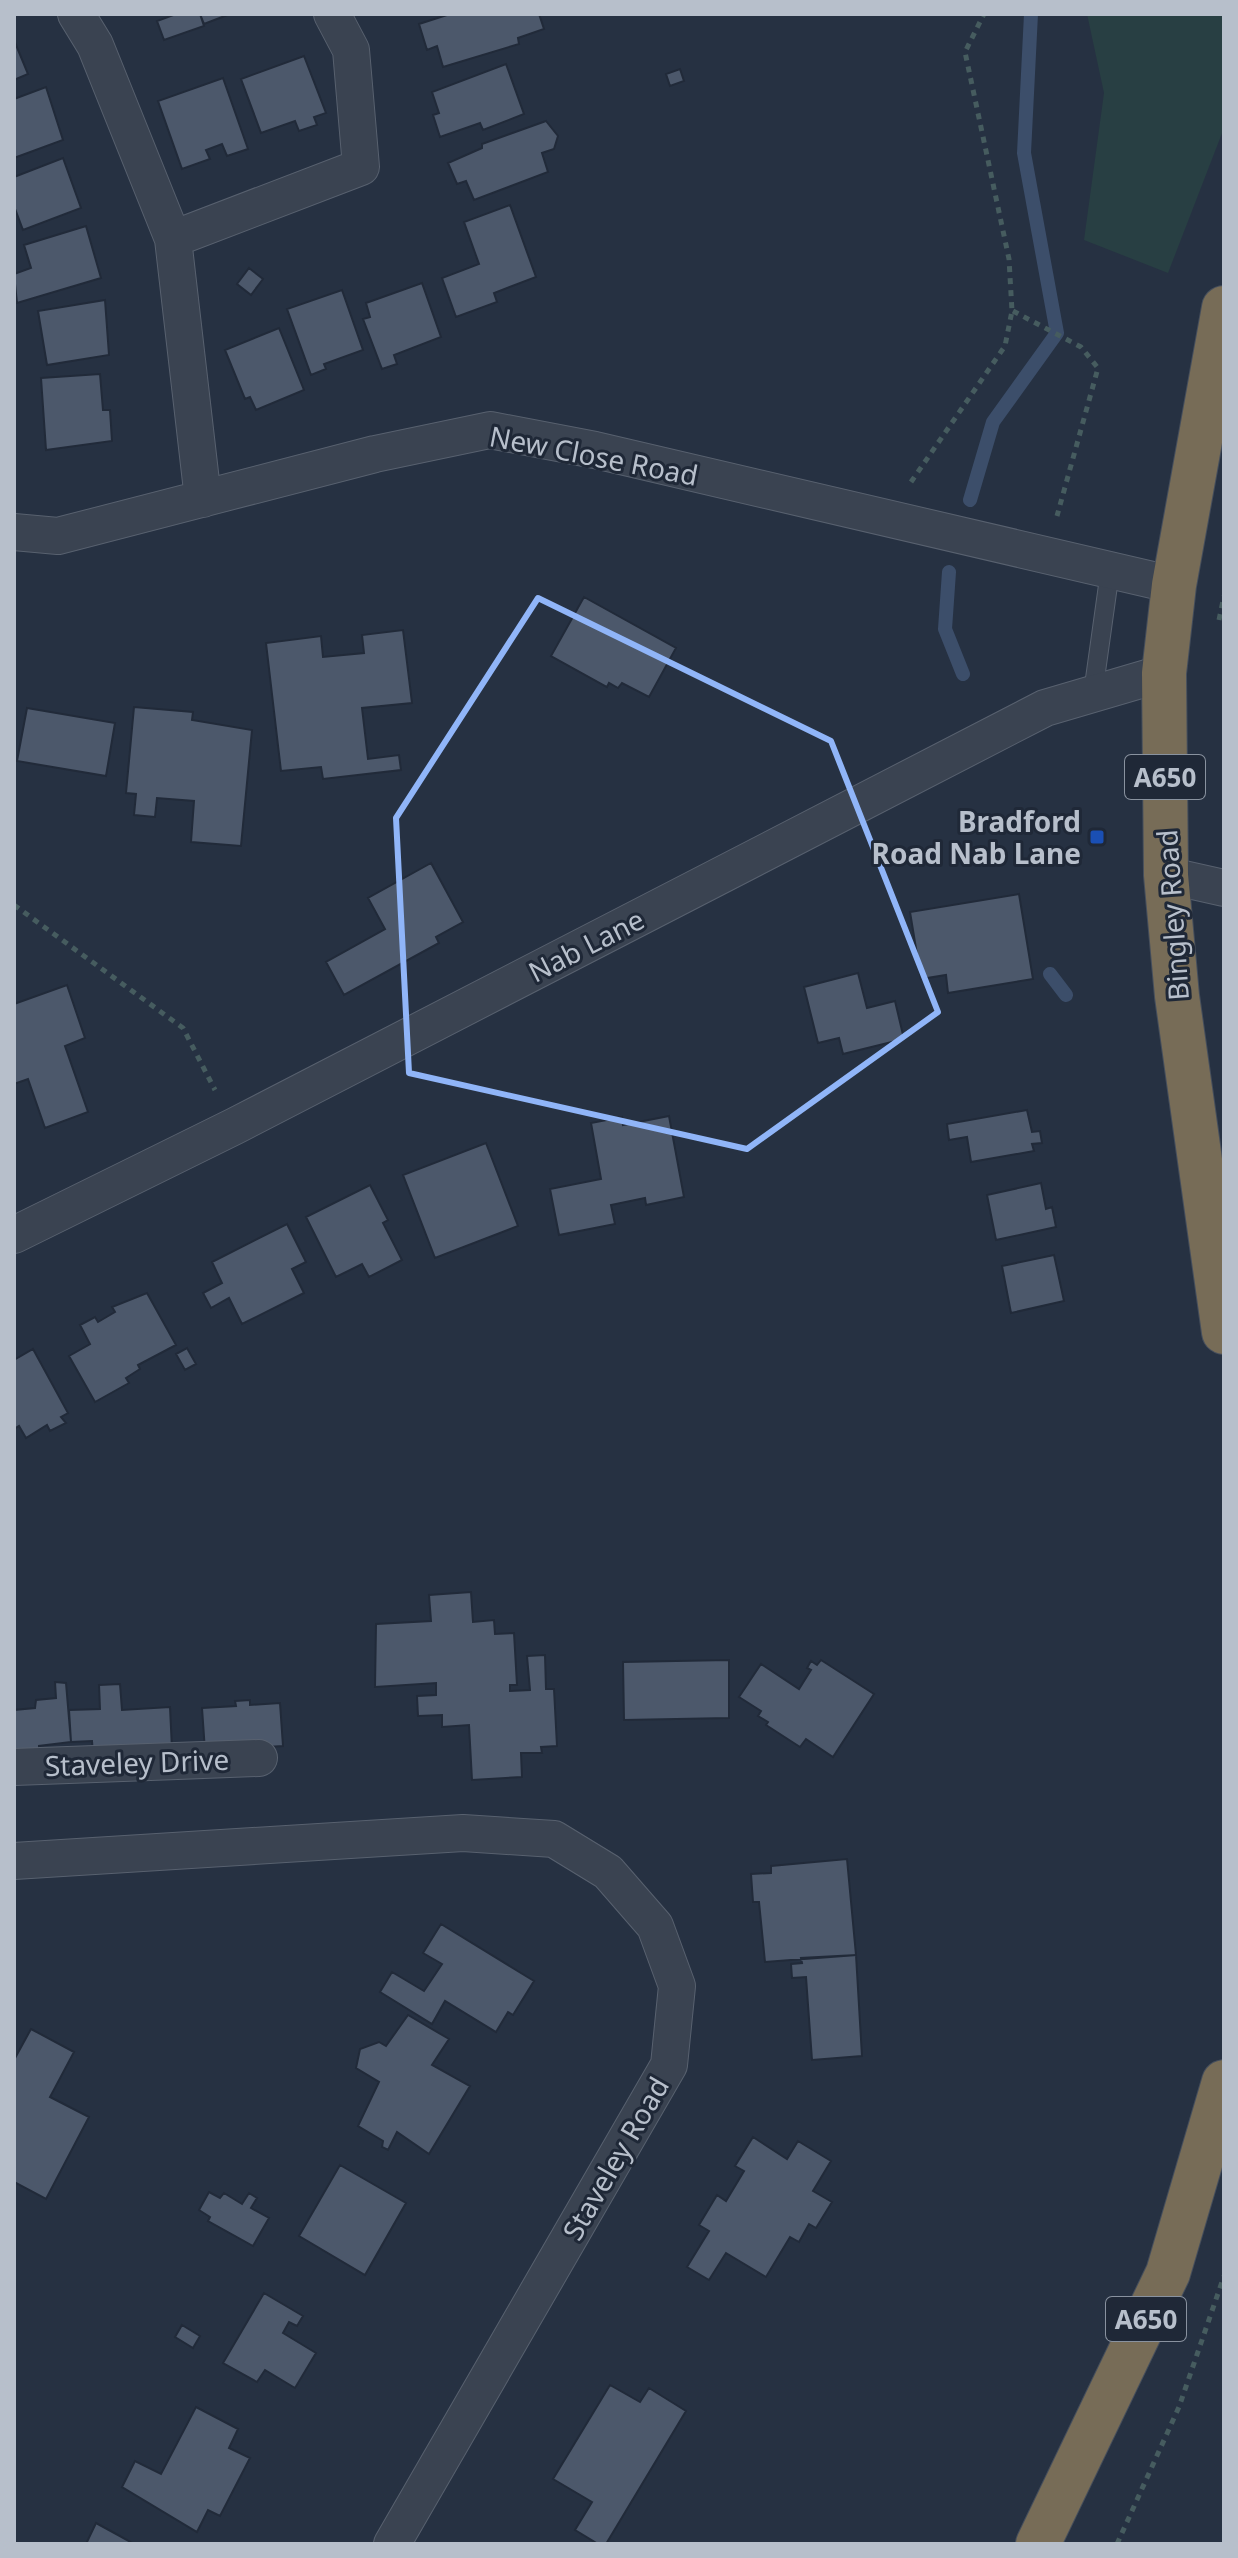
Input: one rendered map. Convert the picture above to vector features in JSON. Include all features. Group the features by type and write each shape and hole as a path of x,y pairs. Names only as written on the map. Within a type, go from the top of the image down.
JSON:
{"highway":[{"name":"Bingley Road","path":"1224,308 1174,585 1164,673 1166,875 1177,996 1224,1332"},
{"name":"A650","path":"1038,2544 1168,2273 1224,2082"}],"street":[{"path":"76,14 95,45 173,239 203,499"},
{"path":"173,239 361,167 351,50 332,14"},
{"name":"New Close Road","path":"14,532 58,536 375,454 490,430 595,450 1174,585"},
{"name":"Nab Lane","path":"14,1235 235,1126 1045,708 1164,673"},
{"path":"1166,875 1224,888"},
{"name":"Staveley Drive","path":"14,1767 259,1758"},
{"name":"Staveley Road","path":"14,1861 463,1833 554,1839 608,1872 655,1926 677,1986 669,2065 392,2544"}],"lane":[{"path":"1093,693 1110,571"}],"path":[{"path":"886,519 1005,346 1012,311 1009,259 965,52 984,14"},
{"path":"1012,311 1081,347 1098,368 1046,556"},
{"path":"14,905 183,1028 235,1126"},
{"path":"1117,2544 1179,2407 1224,2276"}],"highlighted area":[{"path":"538,598 831,741 938,1012 747,1149 409,1073 396,818"}],"green space":[{"path":"1087,14 1224,14 1224,128 1168,273 1084,240 1104,93"}],"building":[{"path":"176,14 200,14 204,26 164,40 157,21"},
{"path":"200,14 230,14 204,24"},
{"path":"450,14 539,14 544,29 518,38 519,44 443,67 437,46 427,50 419,24"},
{"path":"14,40 28,74 14,80"},
{"path":"304,56 326,113 314,117 317,125 299,131 295,121 261,133 241,79"},
{"path":"506,64 524,114 483,130 480,123 440,137 433,115 439,113 432,92"},
{"path":"680,69 684,81 670,86 666,74"},
{"path":"223,78 248,149 227,156 222,144 206,150 210,159 182,169 158,101"},
{"path":"46,87 63,140 14,158 14,99"},
{"path":"546,121 558,136 554,149 542,153 548,172 474,200 466,181 457,184 448,163 482,148 482,144"},
{"path":"63,158 81,208 23,230 14,206 14,177"},
{"path":"510,205 536,277 494,293 497,302 456,317 442,278 479,264 464,222"},
{"path":"86,226 101,278 17,303 14,274 31,268 24,245"},
{"path":"249,268 263,279 251,295 237,284"},
{"path":"422,283 441,337 394,355 397,364 382,369 363,319 370,317 366,303"},
{"path":"342,290 363,350 324,364 326,369 311,375 287,309"},
{"path":"105,300 109,355 47,365 38,311"},
{"path":"279,328 304,390 256,410 250,397 245,399 225,350"},
{"path":"100,374 103,410 110,410 112,441 46,450 41,378"},
{"path":"584,597 676,648 649,697 622,683 618,688 609,683 607,687 551,656"},
{"path":"403,630 412,703 362,708 368,759 399,755 401,770 323,779 321,767 281,771 266,643 321,636 323,657 364,653 362,635"},
{"path":"134,707 193,712 192,720 252,730 241,846 191,842 194,801 157,798 155,817 134,815 136,794 126,793"},
{"path":"27,708 115,723 106,776 17,761"},
{"path":"431,863 463,922 436,937 439,943 344,995 326,962 385,929 368,898"},
{"path":"1019,894 1033,979 948,993 946,975 921,979 910,912"},
{"path":"858,973 867,1008 895,1001 904,1039 843,1054 839,1038 818,1043 804,987"},
{"path":"67,985 85,1038 65,1046 88,1112 45,1128 28,1079 14,1084 14,1004"},
{"path":"1027,1110 1032,1132 1040,1131 1042,1143 1032,1144 1034,1151 971,1162 967,1137 949,1140 947,1124"},
{"path":"669,1116 684,1197 646,1205 645,1198 611,1205 615,1224 559,1235 550,1189 601,1179 591,1123 622,1117 623,1125"},
{"path":"486,1143 518,1226 435,1258 403,1175"},
{"path":"1041,1183 1046,1209 1052,1207 1056,1227 996,1240 987,1195"},
{"path":"370,1185 388,1220 383,1223 402,1260 369,1277 362,1264 336,1277 306,1217"},
{"path":"287,1224 306,1262 292,1269 304,1293 242,1324 229,1298 211,1308 203,1293 222,1283 212,1262"},
{"path":"1054,1255 1064,1301 1011,1313 1002,1266"},
{"path":"147,1293 176,1345 138,1365 140,1369 126,1378 129,1383 95,1402 69,1356 90,1344 80,1325 95,1317 98,1322 115,1312 112,1307"},
{"path":"187,1348 196,1364 185,1370 176,1354"},
{"path":"33,1349 68,1413 61,1417 66,1423 50,1431 47,1425 26,1438 19,1426 14,1429 14,1360"},
{"path":"471,1592 473,1622 494,1620 495,1634 514,1633 517,1685 510,1685 510,1691 530,1690 527,1656 545,1655 546,1689 554,1689 557,1746 541,1747 542,1753 521,1753 522,1777 472,1780 469,1725 442,1727 442,1715 418,1716 417,1696 436,1695 436,1683 375,1687 376,1624 431,1621 429,1595"},
{"path":"729,1660 729,1718 624,1720 623,1662"},
{"path":"821,1660 874,1694 833,1757 806,1739 800,1747 766,1725 768,1722 758,1716 761,1711 739,1697 761,1664 799,1689 811,1670 807,1668 811,1661 817,1665"},
{"path":"55,1682 66,1683 71,1742 39,1746 39,1754 14,1755 14,1710 35,1708 36,1700 56,1698"},
{"path":"120,1684 122,1710 170,1707 172,1749 93,1754 92,1741 71,1742 69,1710 100,1709 99,1685"},
{"path":"250,1700 250,1705 280,1703 283,1746 205,1751 202,1708 236,1706 235,1701"},
{"path":"847,1859 856,1955 765,1962 759,1902 753,1902 751,1874 771,1873 771,1866"},
{"path":"441,1924 534,1981 513,2015 508,2012 496,2032 445,2001 432,2024 380,1992 392,1972 424,1991 442,1964 423,1953"},
{"path":"856,1955 862,2056 812,2060 806,1977 792,1978 791,1964 802,1963 801,1958"},
{"path":"408,2015 449,2039 432,2065 470,2086 429,2154 397,2132 388,2150 382,2147 383,2141 358,2126 379,2082 356,2068 360,2049 379,2042 386,2046"},
{"path":"31,2029 74,2052 50,2097 89,2117 46,2199 14,2182 14,2060"},
{"path":"753,2137 787,2159 798,2141 831,2161 813,2191 832,2202 816,2228 809,2224 799,2242 790,2237 766,2277 726,2253 709,2280 687,2267 709,2231 699,2225 717,2195 726,2201 744,2171 735,2166"},
{"path":"340,2165 406,2203 365,2275 299,2236"},
{"path":"209,2192 220,2198 224,2193 242,2204 249,2193 257,2198 251,2208 269,2218 253,2246 208,2221 210,2217 199,2210"},
{"path":"264,2293 303,2316 297,2326 289,2322 283,2333 316,2353 295,2388 265,2370 257,2382 223,2363"},
{"path":"182,2325 200,2336 193,2348 175,2337"},
{"path":"610,2385 640,2402 649,2388 686,2411 606,2544 598,2544 575,2530 592,2502 553,2479"},
{"path":"196,2407 238,2429 229,2448 250,2458 220,2516 208,2510 197,2532 122,2487 135,2461 161,2474"},
{"path":"96,2523 118,2535 134,2544 86,2544"}],"waterway":[{"path":"970,500 993,422 1057,333 1024,153 1031,14"},
{"path":"949,572 945,629 963,674"},
{"path":"1050,974 1066,995"}],"place":[{"name":"Bradford Road Nab Lane","path":"1097,837"}]}
